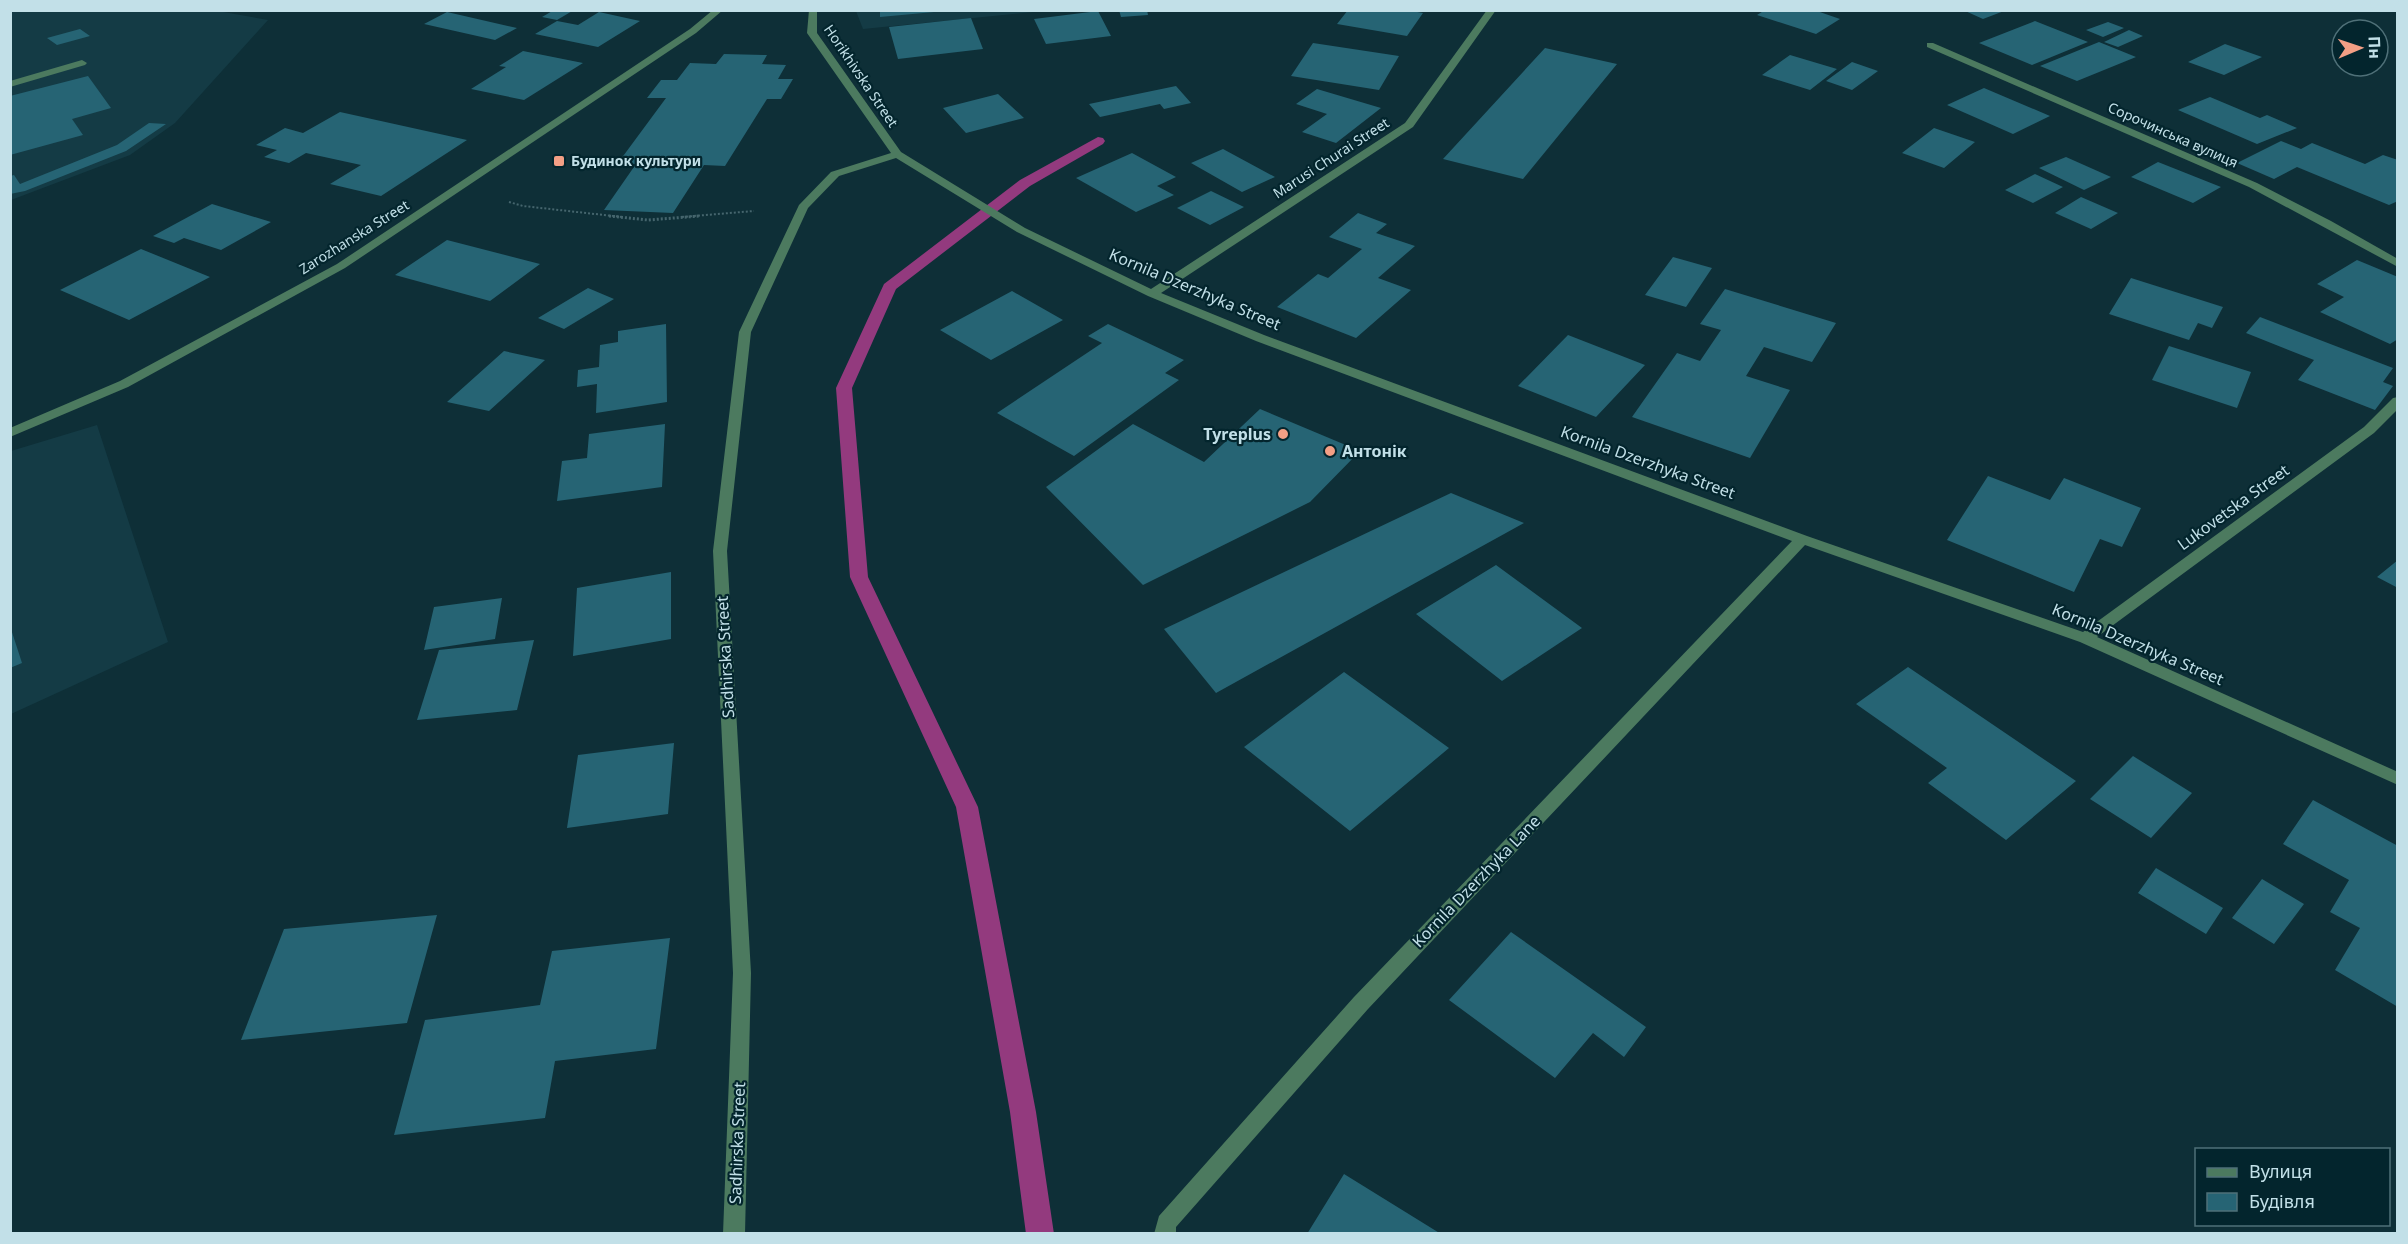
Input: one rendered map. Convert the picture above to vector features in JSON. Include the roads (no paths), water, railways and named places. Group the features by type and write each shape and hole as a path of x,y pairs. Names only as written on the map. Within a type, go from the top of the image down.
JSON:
{"street":[{"name":"Zarozhanska Street","path":"11,434 124,384 331,271 693,31 718,10"},
{"name":"Horikhivska Street","path":"813,10 812,33 897,153"},
{"name":"Marusi Churai Street","path":"1152,294 1408,125 1492,10"},
{"name":"Сорочинська вулиця","path":"1930,45 2253,185 2327,223 2397,264"},
{"path":"10,84 82,63"},
{"name":"Kornila Dzerzhyka Street","path":"897,153 953,190 1021,230 1152,294 1271,342 1802,538 2085,638 2397,779"},
{"name":"Sadhirska Street","path":"734,1233 741,974 720,551 745,332 803,207 835,174 897,153"},
{"name":"Lukovetska Street","path":"2085,638 2369,430 2397,401"},
{"name":"Kornila Dzerzhyka Lane","path":"1165,1233 1166,1223 1360,1003 1802,538"}],"waterway":[{"path":"1040,1234 1023,1112 967,807 859,577 844,388 889,287 1025,183 1098,141"}],"place":[{"name":"Будинок культури","path":"559,161"},
{"name":"Tyreplus","path":"1283,434"},
{"name":"Антонік","path":"1330,451"}]}
